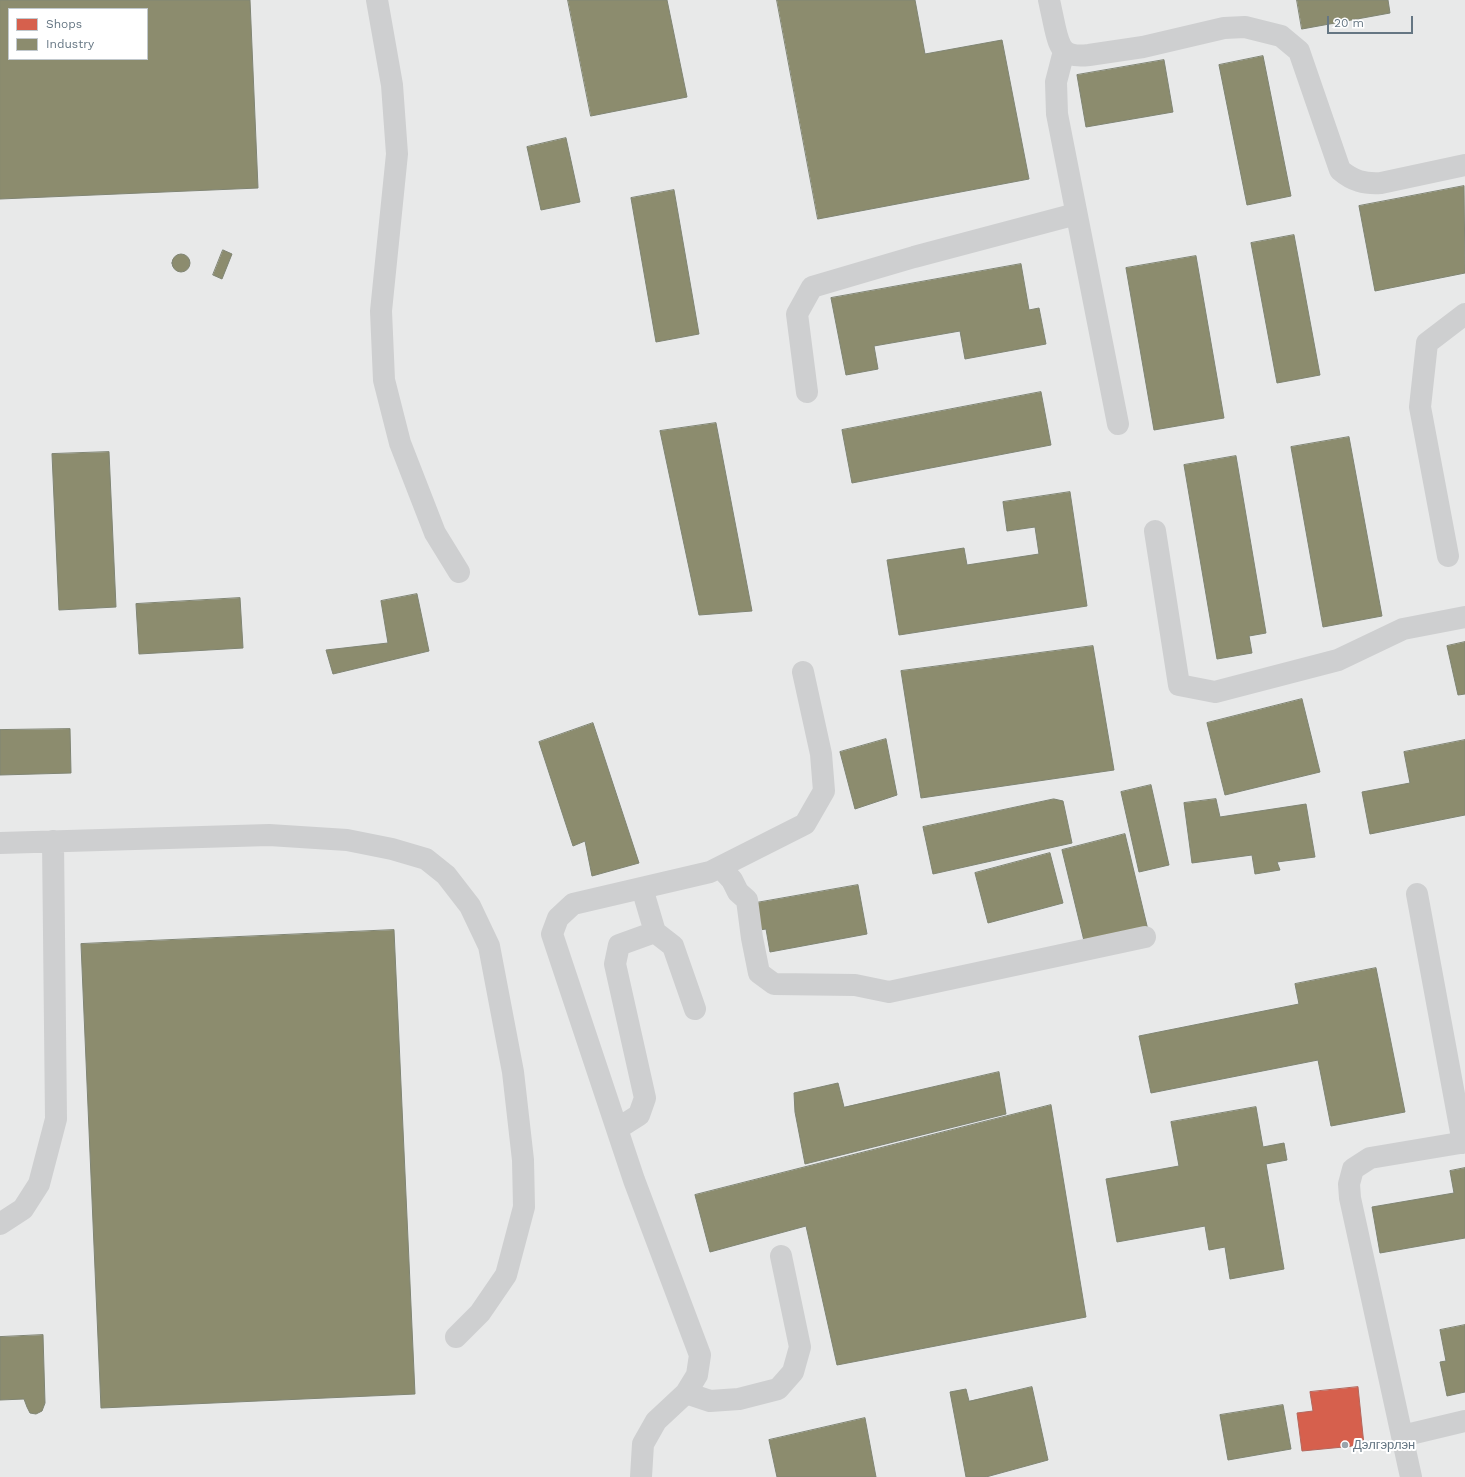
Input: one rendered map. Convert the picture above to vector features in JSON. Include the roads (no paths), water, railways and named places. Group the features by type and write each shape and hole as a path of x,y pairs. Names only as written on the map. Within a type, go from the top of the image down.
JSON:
{"lane":[{"path":"377,0 392,85 397,154 381,311 384,380 400,443 435,533 459,572"},
{"path":"1048,0 1058,43 1064,51 1071,55 1080,56 1143,47 1224,28 1245,27 1281,36 1299,52 1340,170 1348,177 1359,182 1369,184 1381,183 1465,165"},
{"path":"1064,51 1056,82 1057,114 1118,424"},
{"path":"807,392 797,314 812,287 914,257 1076,214"},
{"path":"1448,556 1420,407 1427,343 1465,314"},
{"path":"1155,531 1179,685 1215,692 1338,660 1403,629 1465,617"},
{"path":"641,1477 643,1444 656,1421 686,1393 697,1375 700,1355 634,1180 552,934 558,918 573,904 710,872 805,824 824,791 821,754 803,672"},
{"path":"0,843 269,835 347,840 392,849 426,859 446,875 470,906 489,946 513,1072 523,1160 524,1207 506,1275 480,1314 456,1337"},
{"path":"0,1224 23,1210 39,1184 56,1119 53,841"},
{"path":"720,867 732,880 738,892 747,900 752,938 759,973 774,984 856,984 889,992 1145,937"},
{"path":"642,888 655,932 672,946 694,1009"},
{"path":"1412,1477 1350,1198 1349,1184 1353,1169 1370,1158 1464,1143 1417,894"},
{"path":"617,1128 638,1115 645,1098 615,964 618,945 655,932"},
{"path":"686,1393 710,1401 740,1399 778,1389 793,1372 800,1347 780,1256"},
{"path":"1402,1436 1465,1421"}],"place":[{"name":"Дэлгэрлэн","path":"1345,1445"}]}
